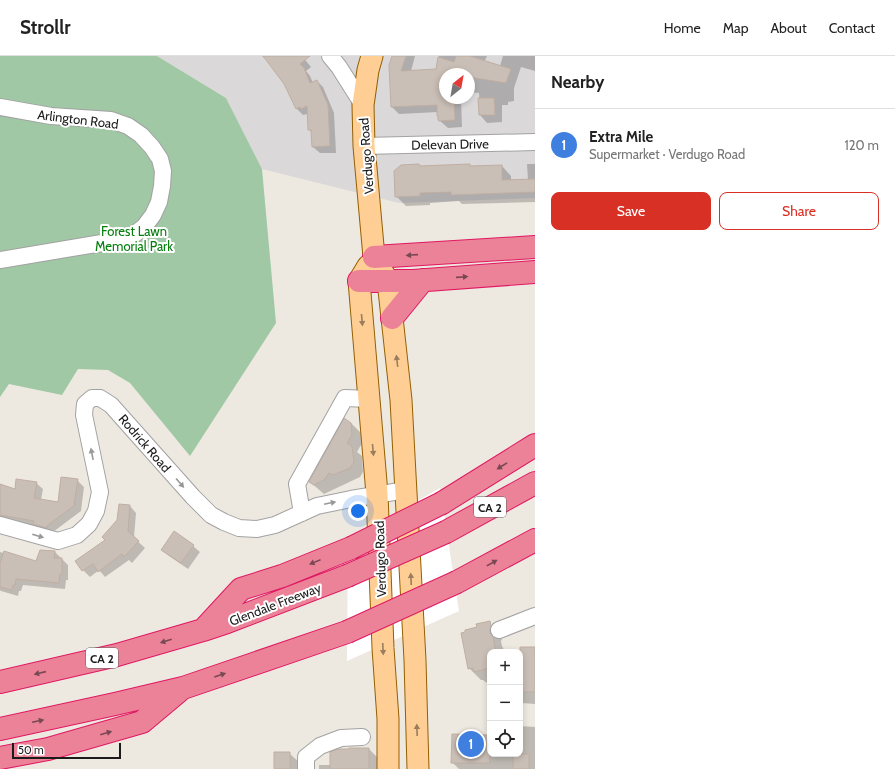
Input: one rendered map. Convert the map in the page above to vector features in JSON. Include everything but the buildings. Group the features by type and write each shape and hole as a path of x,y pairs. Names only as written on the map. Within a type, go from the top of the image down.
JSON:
{"highway":[{"path":"374,257 535,247"},
{"path":"359,281 423,280 535,272"},
{"path":"392,318 423,280"},
{"path":"203,630 241,589 282,576 351,548 442,503 535,445"},
{"name":"Glendale Freeway","path":"0,682 118,655 234,620 347,576 446,532 535,483"},
{"path":"0,729 183,688 347,632 457,582 535,540"},
{"path":"0,758 48,749 142,722 183,688"}],"main road":[{"name":"Verdugo Road","path":"372,56 368,70 363,105 364,146 374,257 388,281 401,400 415,660 418,769"},
{"path":"359,281 374,257"},
{"name":"Verdugo Road","path":"359,281 377,494 383,648 388,719 388,769"}],"street":[{"path":"330,56 339,67 363,105"},
{"name":"Arlington Road","path":"0,107 51,116 111,120 128,126 152,147 160,158 163,171 162,186 153,215 144,227 132,236 108,242 0,260"},
{"name":"Delevan Drive","path":"364,146 535,142"},
{"name":"Rodrick Road","path":"0,525 58,542 77,535 89,524 96,511 100,492 84,415 85,404 92,398 100,398 111,405 193,497 211,515 239,528 257,529 276,525 317,506 406,490"},
{"path":"302,513 297,484 345,398 369,399"},
{"path":"499,630 535,616"},
{"path":"306,769 306,757 320,746 341,738 362,737"}],"shaded area":[{"path":"157,56 535,56 535,198 399,203 262,169 226,98"}],"green space":[{"name":"Forest Lawn Memorial Park","path":"0,56 157,56 226,98 262,169 276,323 190,456 130,383 108,370 78,369 62,395 9,384 0,397"}],"pier":[{"path":"440,488 459,611 347,661 348,536 395,513"}],"place":[{"name":"Extra Mile","path":"471,744"}]}
